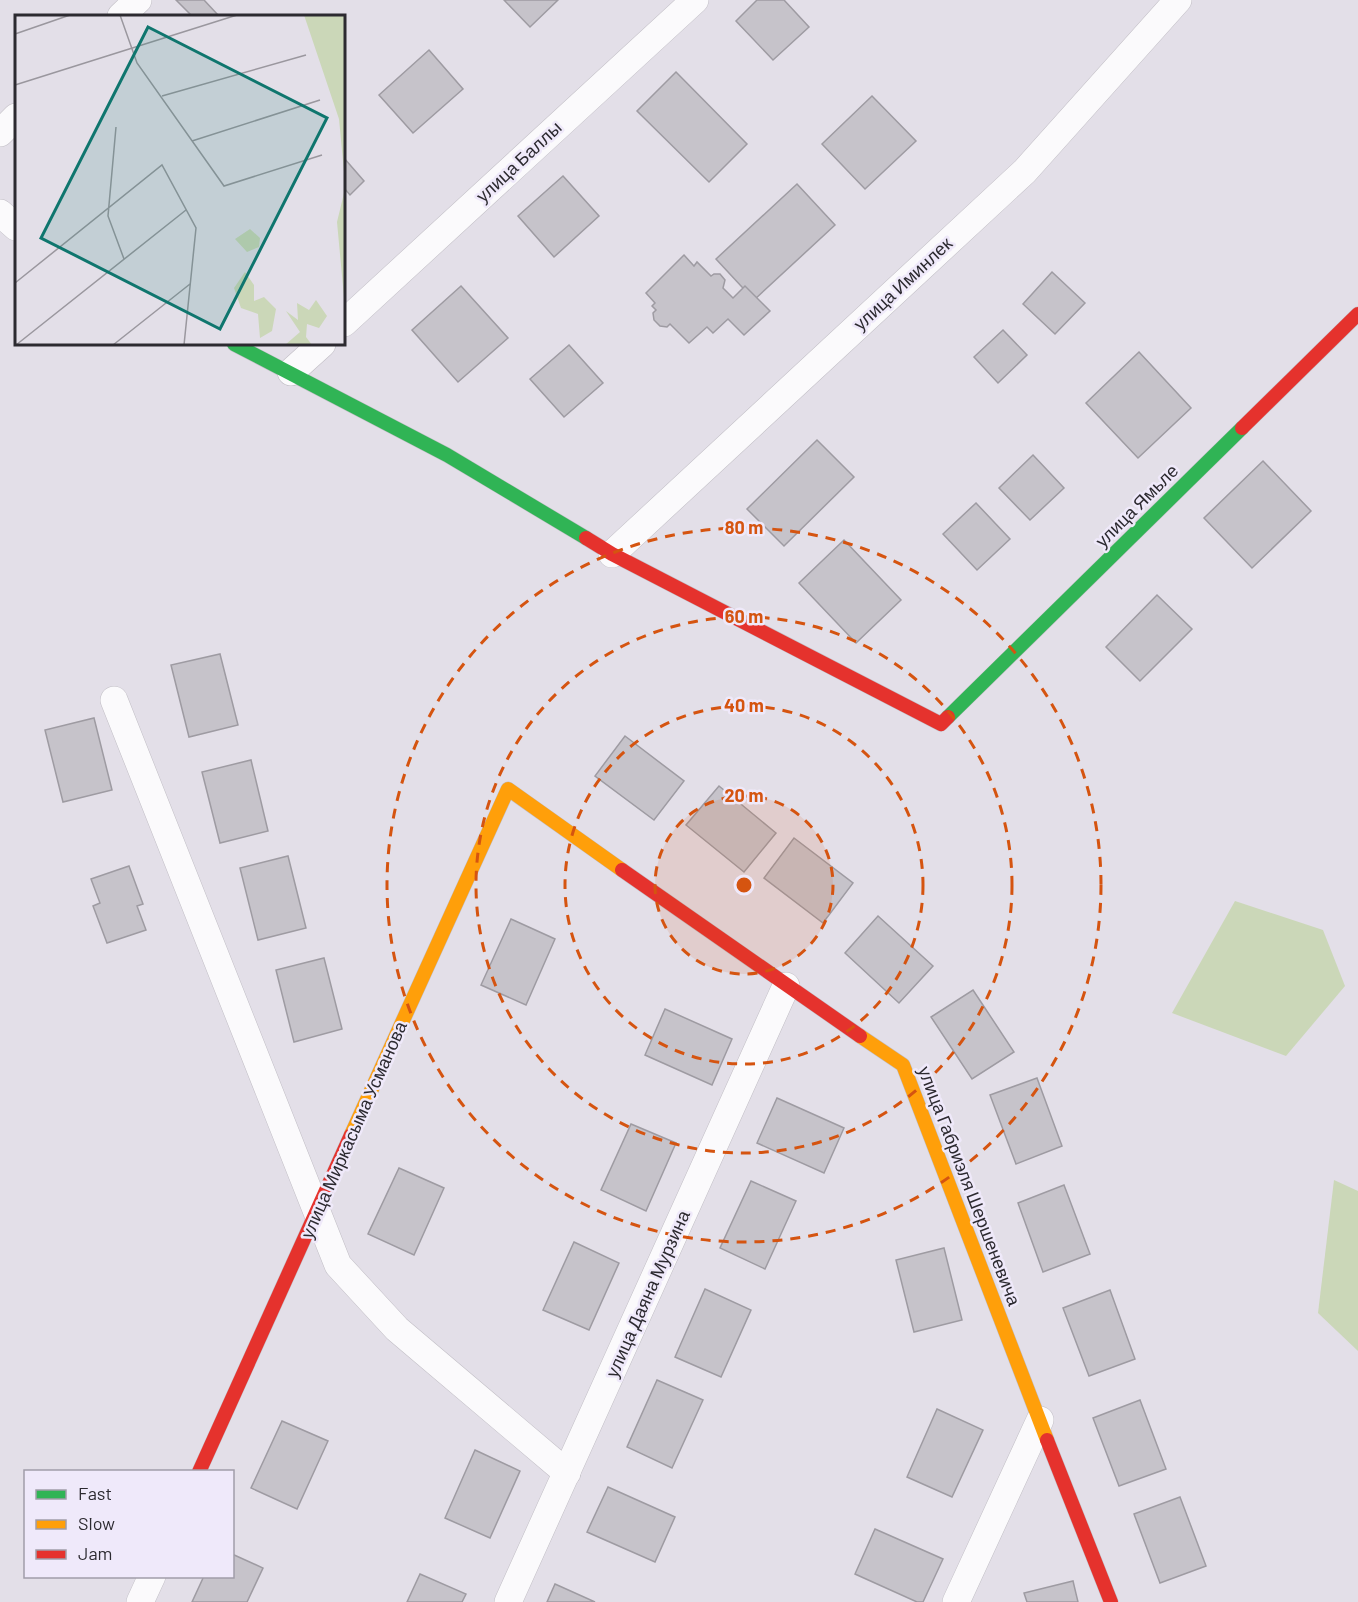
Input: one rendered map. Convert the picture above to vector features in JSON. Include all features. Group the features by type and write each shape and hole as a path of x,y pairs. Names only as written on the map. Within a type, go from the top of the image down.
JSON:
{"street":[{"path":"122,15 138,0"},
{"name":"улица Баллы","path":"345,322 695,0"},
{"name":"улица Иминлек","path":"612,554 1025,171 1178,0"},
{"path":"0,133 15,118"},
{"path":"0,213 15,226"},
{"name":"улица Ямьле","path":"612,554 941,724 1358,314"},
{"path":"236,345 447,454 612,554"},
{"path":"291,372 320,345"},
{"path":"114,700 338,1265 397,1329 567,1473"},
{"name":"улица Миркасыма Усманова","path":"200,1470 508,789"},
{"name":"улица Габриэля Шершеневича","path":"508,789 786,986 903,1065 1111,1602"},
{"name":"улица Даяна Мурзина","path":"508,1602 786,986"},
{"path":"956,1602 1040,1420"},
{"path":"140,1602 151,1578"}],"green space":[{"path":"1235,901 1323,930 1345,986 1286,1056 1172,1013"},
{"path":"1334,1180 1358,1191 1358,1351 1318,1313"}],"building":[{"path":"176,0 204,0 218,15 191,15"},
{"path":"504,0 558,0 530,27"},
{"path":"757,0 784,0 809,27 773,60 736,21"},
{"path":"429,50 463,89 413,133 379,95"},
{"path":"676,72 747,144 709,182 637,111"},
{"path":"872,96 916,141 865,189 822,144"},
{"path":"345,159 364,181 350,195 345,189"},
{"path":"563,176 599,216 554,257 518,216"},
{"path":"797,184 835,225 754,300 716,259"},
{"path":"684,255 694,266 697,262 711,276 720,274 725,280 723,288 733,298 745,286 770,311 744,335 728,319 713,333 707,327 689,343 670,324 667,327 660,326 654,320 653,313 656,310 652,306 655,303 646,293"},
{"path":"1052,272 1085,303 1055,334 1023,304"},
{"path":"461,286 508,338 458,382 412,330"},
{"path":"1003,330 1027,355 998,383 974,357"},
{"path":"569,345 603,383 564,417 530,379"},
{"path":"1139,352 1191,408 1138,458 1086,403"},
{"path":"817,440 854,477 784,546 747,509"},
{"path":"1033,455 1064,488 1030,520 999,488"},
{"path":"1263,461 1311,511 1252,568 1204,518"},
{"path":"976,503 1010,539 977,570 943,534"},
{"path":"844,540 901,600 856,643 799,583"},
{"path":"1157,595 1192,629 1140,681 1106,647"},
{"path":"220,654 238,725 189,737 171,665"},
{"path":"94,718 112,790 63,802 45,730"},
{"path":"625,736 684,781 654,820 595,776"},
{"path":"251,760 268,831 220,843 202,772"},
{"path":"719,786 776,833 744,872 686,825"},
{"path":"794,838 853,883 823,923 764,878"},
{"path":"288,856 306,928 258,940 240,868"},
{"path":"129,866 143,904 137,906 146,930 107,943 93,906 100,903 91,879"},
{"path":"878,916 933,966 899,1003 845,953"},
{"path":"511,919 555,939 526,1005 481,985"},
{"path":"324,958 342,1029 294,1042 276,970"},
{"path":"973,990 1014,1052 972,1079 931,1017"},
{"path":"665,1009 732,1039 712,1085 645,1055"},
{"path":"1037,1078 1062,1146 1016,1164 990,1095"},
{"path":"777,1098 844,1128 824,1173 757,1143"},
{"path":"631,1124 676,1143 646,1211 601,1190"},
{"path":"399,1168 444,1188 414,1255 368,1234"},
{"path":"751,1181 796,1201 765,1269 720,1248"},
{"path":"1064,1185 1090,1254 1043,1272 1018,1203"},
{"path":"574,1242 619,1263 589,1330 543,1310"},
{"path":"944,1248 962,1320 914,1332 896,1260"},
{"path":"705,1289 751,1310 721,1377 675,1357"},
{"path":"1110,1290 1135,1359 1089,1376 1063,1308"},
{"path":"657,1380 703,1400 672,1468 627,1447"},
{"path":"1140,1400 1166,1469 1119,1486 1093,1418"},
{"path":"937,1409 983,1430 952,1497 907,1477"},
{"path":"282,1421 328,1441 297,1509 251,1488"},
{"path":"475,1450 520,1471 490,1538 445,1518"},
{"path":"608,1487 675,1517 655,1562 587,1532"},
{"path":"1180,1497 1206,1566 1160,1583 1134,1514"},
{"path":"875,1529 943,1559 923,1602 917,1602 855,1574"},
{"path":"234,1555 263,1568 247,1602 192,1602 203,1578 234,1578"},
{"path":"420,1574 466,1594 462,1602 407,1602"},
{"path":"1073,1581 1078,1602 1027,1602 1024,1593"},
{"path":"555,1584 595,1602 547,1602"}],"traffic: fast":[{"path":"236,345 447,455 586,538"},
{"path":"948,717 1242,428"}],"traffic: slow":[{"path":"351,1135 508,789 622,870"},
{"path":"860,1036 903,1065 1047,1440"}],"traffic: jam":[{"path":"1242,428 1358,314"},
{"path":"586,538 612,554 941,724 948,717"},
{"path":"622,870 860,1036"},
{"path":"200,1470 351,1135"},
{"path":"1047,1440 1111,1602"}]}
